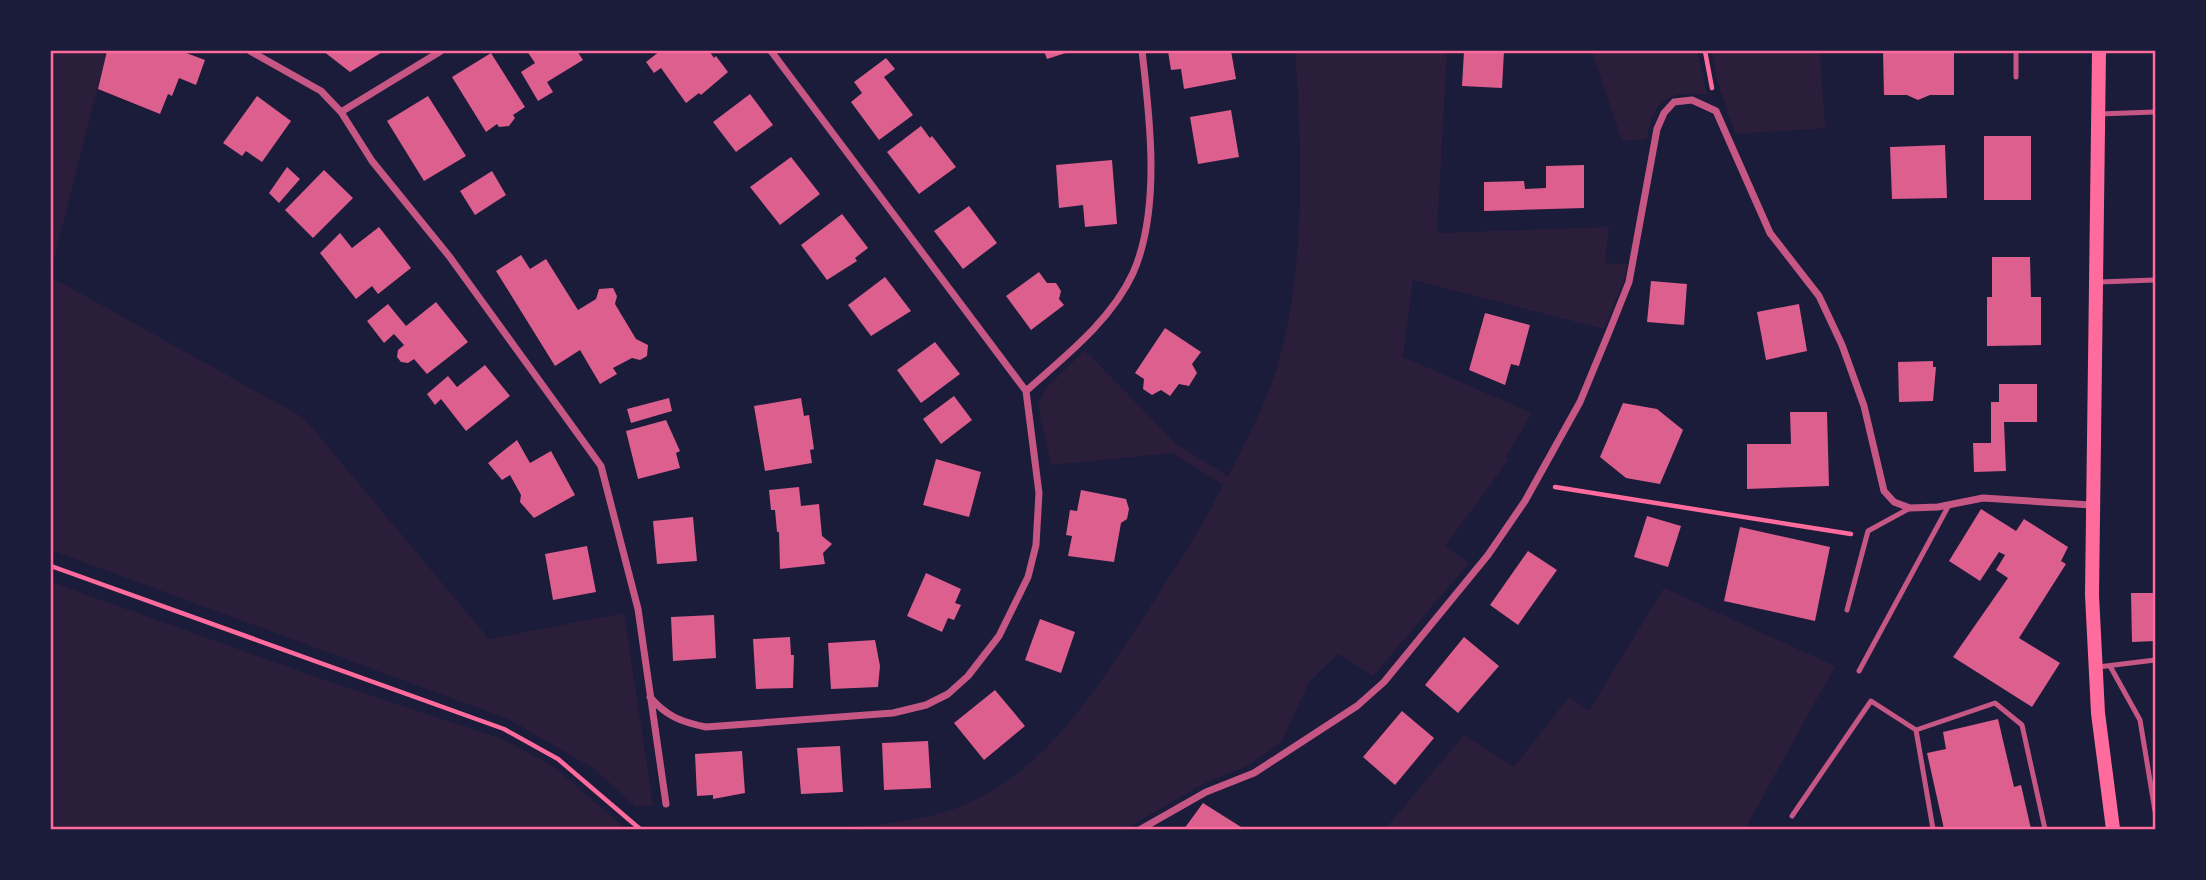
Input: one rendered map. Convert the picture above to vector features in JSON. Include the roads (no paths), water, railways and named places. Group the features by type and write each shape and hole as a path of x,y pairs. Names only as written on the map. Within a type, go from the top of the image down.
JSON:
{"main road":[{"path":"2099,51 2091,505 2094,667 2113,829"}],"street":[{"path":"250,51 321,91 341,112 372,161 449,256 601,466 638,610 666,804"},
{"path":"341,112 441,51"},
{"path":"650,697 663,713 683,722 706,727 892,713 926,705 948,694 968,676 999,636 1028,577 1036,545 1039,492 1026,391 771,51"},
{"path":"1026,391 1083,339 1110,308 1132,274 1140,251 1149,196 1142,51"},
{"path":"1141,829 1206,792 1254,773 1357,706 1384,682 1488,555 1534,483 1580,402 1629,282 1657,129 1664,113 1674,102 1702,102 1716,111 1770,233 1819,296 1842,345 1864,406 1884,491 1895,502 1910,508 1950,505 1983,498 2091,505"}],"lane":[{"path":"2016,51 2016,77"},
{"path":"2098,114 2155,112"},
{"path":"2095,282 2155,280"},
{"path":"1859,671 1950,505"},
{"path":"1847,610 1868,531 1910,508"},
{"path":"2094,667 2155,660"},
{"path":"2110,666 2140,720 2155,811"},
{"path":"1791,816 1871,701 1916,730 1933,829"},
{"path":"1916,730 1995,703 2022,725 2045,829"}]}
